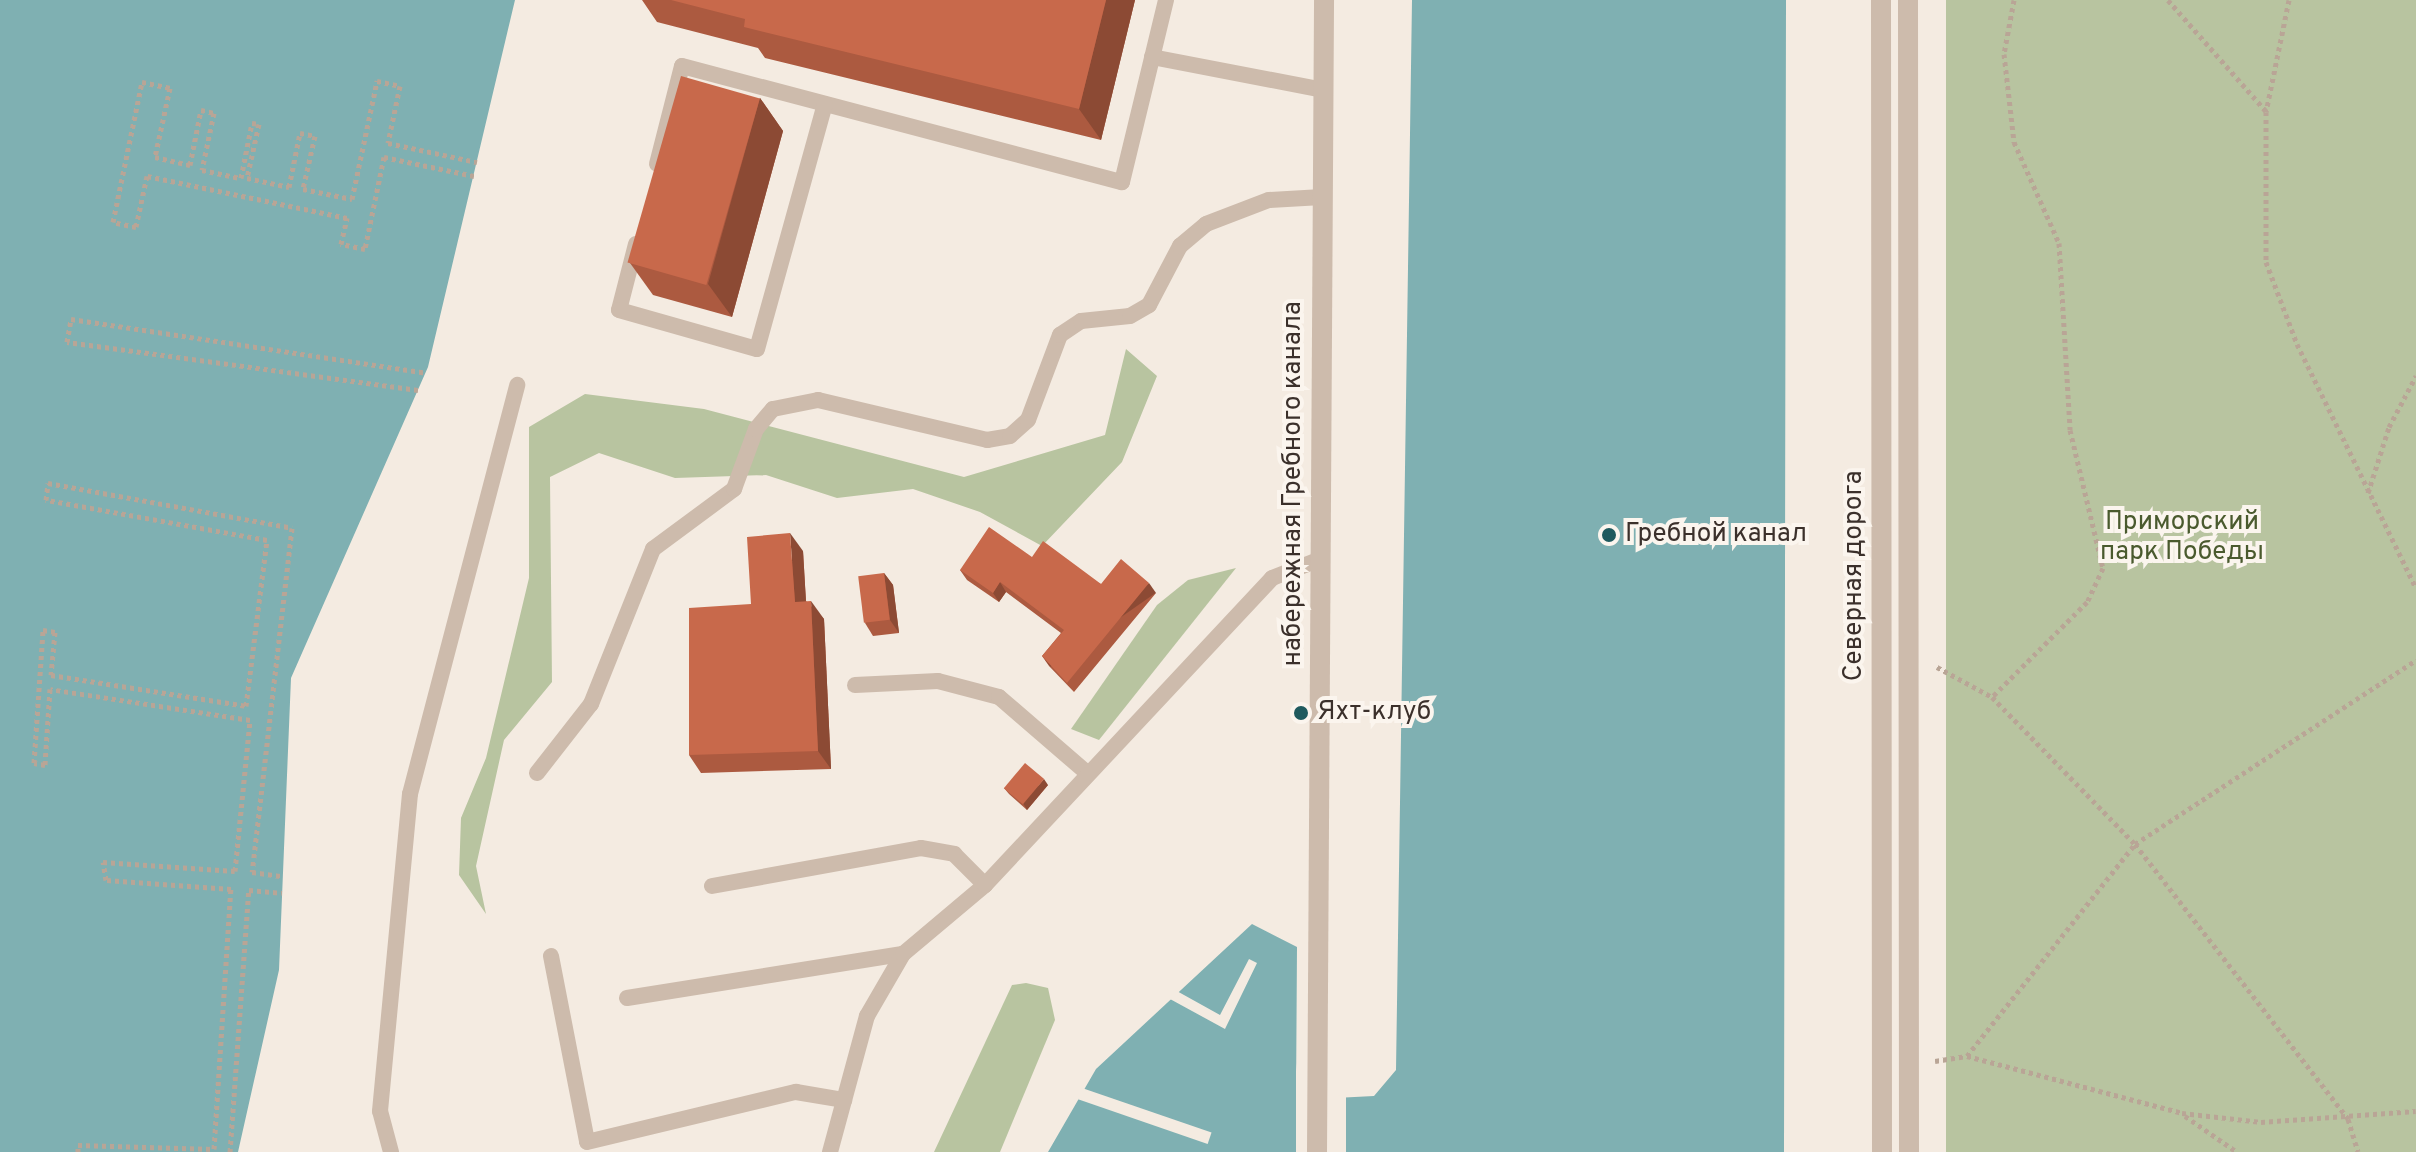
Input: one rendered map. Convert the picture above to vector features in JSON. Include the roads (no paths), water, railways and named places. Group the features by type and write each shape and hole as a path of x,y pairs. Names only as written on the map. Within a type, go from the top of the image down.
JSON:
{"street":[{"name":"набережная Гребного канала","path":"1317,1152 1318,560 1324,0"},
{"name":"Северная дорога","path":"1881,0 1882,1152"},
{"name":"Северная дорога","path":"1908,0 1909,1152"}],"lane":[{"path":"651,188 682,66 1122,182 1166,0"},
{"path":"1152,57 1323,90"},
{"path":"643,219 619,310 757,349 825,104"},
{"path":"537,773 591,704 653,549 734,489 756,429 773,409 818,400 987,440 1010,436 1028,420 1060,335 1081,321 1130,316 1149,305 1180,246 1206,224 1269,200 1322,197"},
{"path":"391,1152 380,1111 410,794 517,385"},
{"path":"830,1152 867,1016 903,954 985,885 1272,578 1318,560"},
{"path":"855,685 938,681 999,697 1087,773"},
{"path":"712,886 921,848 954,854 985,885"},
{"path":"627,998 903,954"},
{"path":"551,956 587,1142 796,1092 844,1100"}],"water":[{"path":"0,0 515,0 428,367 291,678 279,970 238,1152 0,1152"},
{"name":"Гребной канал","path":"1412,0 1786,0 1784,1152 1048,1152 1096,1069 1252,924 1297,947 1296,1100 1374,1096 1396,1070"}],"place":[{"name":"Гребной канал","path":"1609,535"},
{"name":"Яхт-клуб","path":"1301,713"}],"park label":[{"name":"Приморский парк Победы","path":"2182,538"}]}
